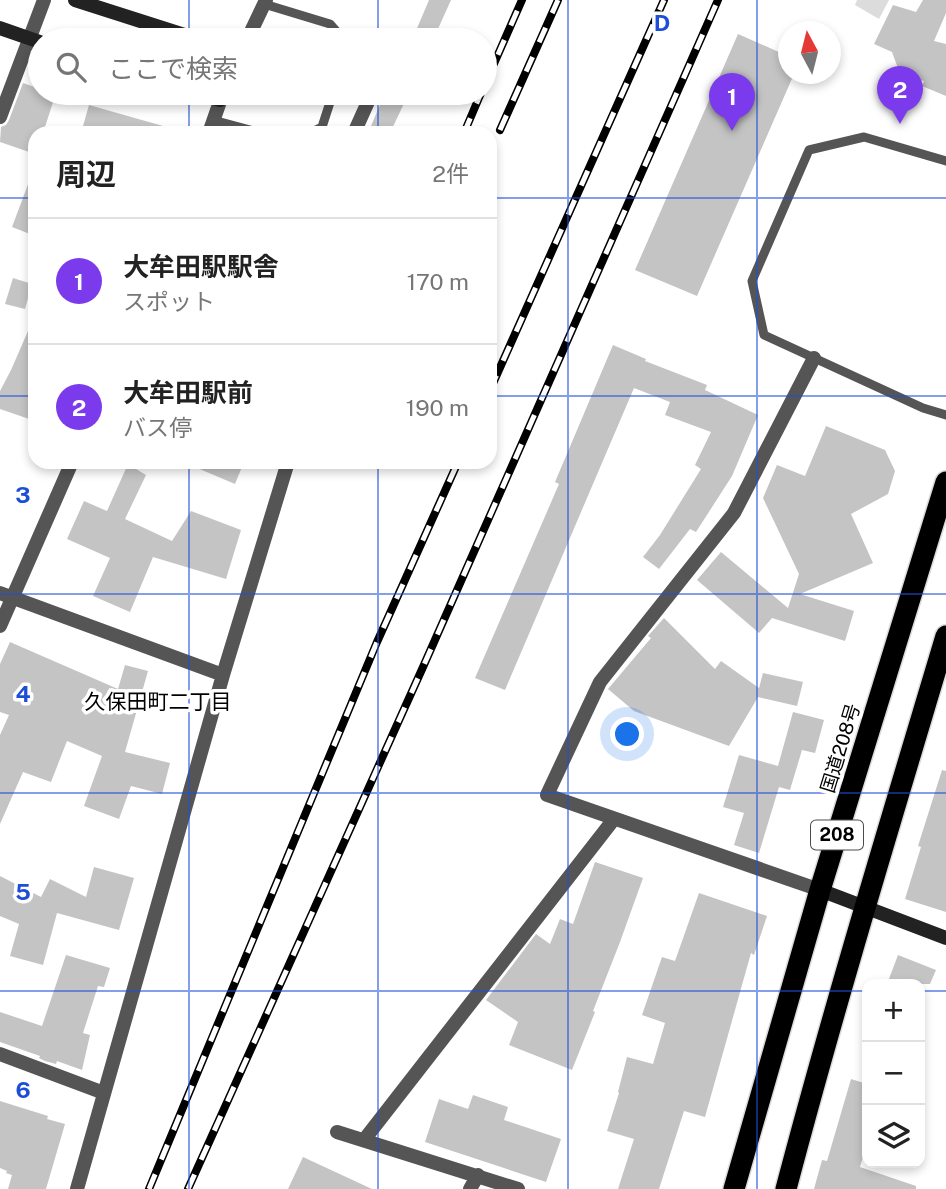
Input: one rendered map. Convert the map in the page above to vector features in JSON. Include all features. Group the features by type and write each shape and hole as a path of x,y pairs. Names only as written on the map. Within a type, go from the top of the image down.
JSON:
{"highway":[{"name":"国道208号","path":"734,1189 820,890 946,482"},
{"name":"208","path":"786,1189 865,907 946,636"}],"street":[{"path":"38,28 44,0"},
{"path":"75,0 162,28"},
{"path":"253,28 265,2"},
{"path":"0,28 28,38"},
{"path":"0,117 28,55"},
{"path":"211,126 219,105"},
{"path":"357,126 367,105"},
{"path":"814,358 734,513 600,682 547,795 820,890 946,938"},
{"path":"0,626 6,596 69,469"},
{"path":"77,1189 223,675 286,469"},
{"path":"6,596 223,675"},
{"path":"364,1140 614,819"},
{"path":"0,1054 104,1093"},
{"path":"337,1132 518,1189"},
{"path":"470,1189 478,1175"}],"lane":[{"path":"265,2 330,24 334,28"},
{"path":"322,126 329,105"},
{"path":"946,161 864,137 809,150 752,281 764,335 923,408 946,415"}],"shaded area":[{"path":"857,0 889,0 879,19 855,5"}],"building":[{"path":"429,0 451,0 438,28 417,28"},
{"path":"923,0 946,0 946,13 934,41 946,44 946,96 922,86 924,81 899,71 892,52 874,44 893,5 916,12"},
{"path":"738,34 778,52 778,84 790,84 697,296 635,270"},
{"path":"23,83 28,85 28,105 52,105 45,126 28,126 28,152 0,142 1,127 9,120"},
{"path":"89,105 163,126 83,126"},
{"path":"380,105 403,105 393,126 371,126"},
{"path":"28,184 28,233 12,227"},
{"path":"13,278 28,283 25,309 5,304"},
{"path":"28,331 28,419 0,409 0,391"},
{"path":"613,345 646,359 645,361 707,385 705,390 758,415 732,476 696,532 690,529 659,569 643,557 701,469 695,465 711,432 665,415 670,402 634,388 505,690 475,678 559,484 555,482"},
{"path":"826,426 885,450 895,471 888,494 851,514 873,563 800,594 854,611 845,641 772,618 759,633 697,580 721,552 788,608 799,574 763,498 777,465 805,476"},
{"path":"126,469 136,469 146,475 125,519 172,541 191,511 241,530 226,579 153,557 130,612 93,596 110,558 67,539 84,501 107,511"},
{"path":"200,469 241,469 235,484"},
{"path":"664,618 715,669 721,661 759,688 763,673 803,682 797,706 758,697 729,746 634,711 608,689 651,638 648,636"},
{"path":"10,642 118,689 125,665 148,671 125,752 170,763 162,794 131,786 119,819 84,806 102,756 67,741 51,782 23,772 0,824 0,735 9,715 0,712 0,664"},
{"path":"793,712 824,720 815,753 802,750 790,790 779,787 759,853 734,845 744,813 723,807 739,755 778,766"},
{"path":"942,770 946,771 946,912 905,899 921,847 918,846"},
{"path":"595,862 643,878 572,1070 509,1045 518,1022 486,1000 536,934 550,944 560,919 573,924"},
{"path":"94,867 134,878 119,930 57,913 43,965 10,956 19,924 0,916 0,876 41,897 50,879 86,897"},
{"path":"699,893 767,916 754,955 751,953 705,1117 684,1111 659,1189 618,1189 634,1139 607,1131 627,1057 653,1064 665,1023 642,1015 662,957 675,961"},
{"path":"66,955 110,968 104,987 98,986 83,1033 90,1035 82,1070 57,1061 56,1064 45,1061 39,1058 40,1056 0,1042 0,1012 42,1026"},
{"path":"898,955 936,970 930,984 925,984 925,979 889,979"},
{"path":"851,1079 862,1082 860,1167 916,1186 916,1189 814,1189 822,1160 827,1161"},
{"path":"473,1095 508,1107 504,1120 561,1139 546,1182 425,1142 439,1099 468,1109"},
{"path":"0,1101 65,1124 46,1189 8,1189 12,1175 0,1168"},
{"path":"303,1157 372,1189 288,1189"}],"railway":[{"path":"497,57 522,0"},
{"path":"500,130 558,0"},
{"path":"497,374 664,0"},
{"path":"188,1189 423,667 718,0"},
{"path":"467,126 476,105"},
{"path":"149,1189 377,642 455,469"}],"place":[{"name":"大牟田駅前","path":"900,124"},
{"name":"大牟田駅駅舎","path":"732,131"}],"district":[{"name":"久保田町二丁目","path":"158,702"}]}
